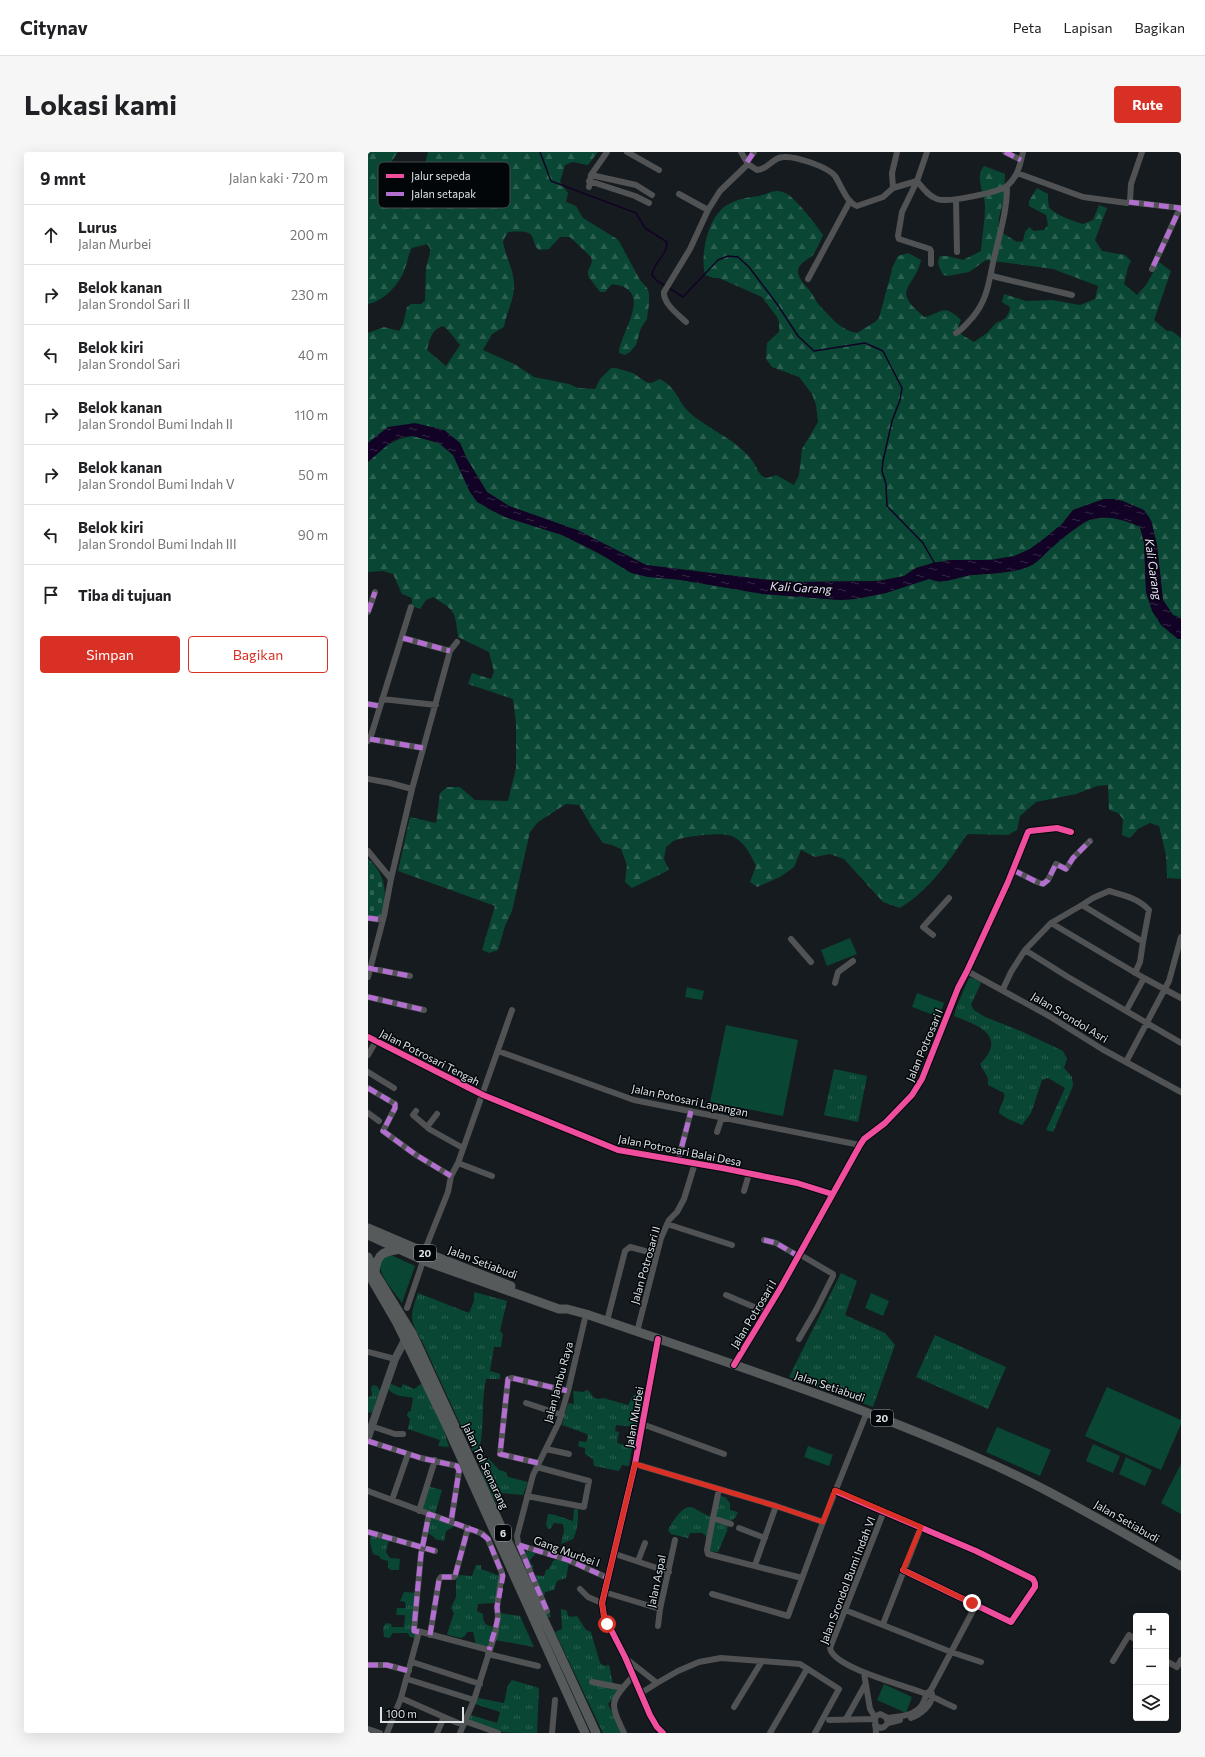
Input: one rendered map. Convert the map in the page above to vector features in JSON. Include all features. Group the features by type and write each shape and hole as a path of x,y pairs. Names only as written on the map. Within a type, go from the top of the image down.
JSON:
{"highway":[{"name":"Jalan Setiabudi","path":"368,1228 423,1256"},
{"name":"Jalan Setiabudi","path":"368,1234 400,1249 560,1303 567,1309 586,1314 867,1412 975,1456 1030,1482 1091,1514 1181,1566"},
{"path":"372,1273 379,1256 386,1251 400,1249"},
{"name":"Jalan Tol Semarang","path":"368,1257 375,1287 408,1335 445,1422 585,1733"},
{"name":"Jalan Tol Semarang","path":"372,1273 408,1335 596,1733"},
{"path":"368,1280 375,1287"}],"main road":[{"path":"368,1437 395,1359 408,1335"}],"street":[{"path":"590,181 607,152"},
{"path":"627,152 659,170"},
{"path":"741,152 754,170 760,170 774,160 784,157 812,163 835,176 850,201 858,206 884,197 893,188 917,181"},
{"path":"686,322 667,302 664,292 690,249 708,210 720,191 748,163 754,152"},
{"path":"893,188 892,173 897,152"},
{"path":"927,152 917,181 902,212 898,236 899,239 930,249 931,264"},
{"path":"1005,152 1021,160"},
{"path":"956,333 962,329 980,309 988,291 993,260 1006,213 1007,187 1017,173 1023,152"},
{"path":"1129,202 1131,184 1142,152"},
{"path":"1017,173 1083,197 1180,208 1152,269"},
{"path":"590,181 636,185 652,195"},
{"path":"590,181 635,196 649,203"},
{"path":"917,181 930,196 937,199 956,200 1007,187"},
{"path":"678,194 708,210"},
{"path":"956,200 957,252"},
{"path":"808,279 850,201"},
{"path":"991,275 1072,295"},
{"path":"368,612 375,592"},
{"path":"411,607 403,638 379,706 369,740 422,748"},
{"path":"403,638 450,651"},
{"path":"368,977 369,968 383,920 391,879 422,748 436,705 450,651 457,642"},
{"path":"382,699 436,705"},
{"path":"368,704 379,706"},
{"path":"368,780 390,783 412,789"},
{"name":"Jalan Potrosari I","path":"734,1365 799,1255 860,1145 864,1139 885,1123 917,1087 922,1079 958,988 1013,870 1026,836 1030,830 1057,828 1071,832"},
{"path":"1013,870 1043,884 1048,880 1056,864 1066,869 1073,858 1090,841"},
{"path":"368,851 391,879"},
{"path":"1003,989 1011,972 1025,950 1051,923 1093,898 1108,891 1133,898 1150,910 1140,962 1135,973"},
{"path":"933,935 923,928 949,898"},
{"path":"1082,905 1144,942"},
{"path":"368,918 383,920"},
{"path":"1051,923 1135,973 1181,998"},
{"path":"1126,1062 1166,990 1173,970 1181,937"},
{"path":"791,939 811,962"},
{"path":"1025,950 1181,1043"},
{"path":"835,983 838,972 853,961"},
{"path":"369,968 410,976"},
{"name":"Jalan Srondol Asri","path":"967,971 1003,989 1126,1062 1181,1092"},
{"path":"1126,1011 1144,978"},
{"path":"368,997 424,1010"},
{"path":"407,1308 423,1256 448,1192 451,1176 458,1163 483,1095 512,1010"},
{"name":"Jalan Potrosari Tengah","path":"368,1037 483,1095"},
{"path":"368,1055 376,1041"},
{"name":"Jalan Potosari Lapangan","path":"498,1052 634,1100 860,1145"},
{"path":"368,1072 394,1088"},
{"path":"368,1088 395,1104 396,1108 383,1131 394,1140 451,1176"},
{"name":"Jalan Potrosari Balai Desa","path":"483,1095 618,1150 797,1183 832,1194"},
{"path":"678,1160 691,1111"},
{"path":"368,1112 378,1120"},
{"path":"414,1113 431,1131 463,1148"},
{"path":"427,1127 437,1114"},
{"path":"718,1132 722,1117"},
{"path":"458,1163 492,1176"},
{"name":"Jalan Potrosari II","path":"637,1332 659,1245 667,1224 681,1206 695,1163"},
{"path":"744,1191 749,1174"},
{"path":"667,1224 732,1244"},
{"path":"764,1240 776,1243 833,1274 816,1310 798,1339"},
{"path":"607,1322 625,1251 630,1247 645,1250"},
{"path":"726,1295 766,1312"},
{"name":"Jalan Jambu Raya","path":"519,1545 518,1536 527,1496 537,1465 557,1428 562,1415 586,1314"},
{"name":"Jalan Murbei","path":"658,1339 635,1464 615,1554 602,1603 604,1616 625,1657 650,1715 657,1727 663,1733"},
{"path":"368,1352 395,1359"},
{"path":"527,1496 584,1508 589,1481 500,1454 508,1379 512,1378 568,1391"},
{"path":"526,1403 562,1415"},
{"path":"712,1594 785,1616 789,1614 835,1490 867,1412"},
{"path":"642,1424 724,1454"},
{"path":"371,1426 395,1434 402,1434"},
{"path":"368,1441 408,1454 457,1466 460,1471 451,1522"},
{"path":"546,1449 570,1454"},
{"path":"392,1500 408,1454"},
{"path":"419,1511 435,1460"},
{"path":"635,1464 776,1506 823,1522"},
{"path":"719,1489 707,1553 802,1578"},
{"path":"835,1490 976,1551 1033,1579 1035,1583 1014,1620 1010,1621 903,1570"},
{"path":"368,1491 479,1532 488,1539 502,1571 495,1634 488,1652 480,1684 460,1733"},
{"path":"754,1565 776,1506"},
{"name":"Jalan Srondol Bumi Indah VI","path":"864,1673 833,1656 830,1648 884,1511"},
{"path":"429,1514 422,1547 414,1631 538,1666"},
{"path":"713,1518 731,1524"},
{"path":"882,1624 921,1527"},
{"path":"430,1635 439,1580 441,1577 454,1578 468,1528"},
{"path":"739,1528 765,1538"},
{"path":"368,1532 435,1551"},
{"name":"Jalan Aspal","path":"658,1626 660,1609 675,1540"},
{"path":"638,1562 645,1543"},
{"path":"519,1545 547,1611"},
{"name":"Gang Murbei I","path":"519,1545 568,1560 608,1578"},
{"path":"615,1554 669,1572"},
{"path":"580,1589 588,1597 602,1603"},
{"path":"604,1592 660,1609"},
{"path":"954,1707 932,1697 928,1692 864,1673 870,1709 880,1728 904,1716 914,1713 925,1702 928,1692 976,1605"},
{"path":"845,1610 951,1652 981,1662"},
{"path":"387,1733 401,1698 419,1632"},
{"path":"1113,1660 1129,1635 1133,1638"},
{"path":"625,1657 657,1683"},
{"path":"641,1693 678,1671 708,1660 721,1658 795,1663 807,1668 838,1688 815,1733"},
{"path":"1169,1663 1177,1667 1181,1660"},
{"path":"734,1707 762,1661"},
{"path":"412,1662 480,1684"},
{"path":"368,1665 387,1665 409,1671"},
{"path":"770,1733 807,1668"},
{"path":"624,1733 613,1706 615,1699 633,1676"},
{"path":"407,1679 474,1700"},
{"path":"592,1682 623,1688"},
{"path":"846,1720 865,1685"},
{"path":"886,1725 918,1715 928,1707 932,1697"},
{"path":"401,1698 458,1723"},
{"path":"552,1733 555,1700"},
{"path":"829,1720 875,1720 882,1714 886,1725"},
{"path":"437,1733 444,1717"},
{"path":"875,1720 876,1733"},
{"path":"465,1721 498,1733"},
{"path":"368,1729 380,1733"}],"green space":[{"path":"368,152 398,152 392,162 378,162 378,208 510,208 510,162 426,162 428,152 598,152 588,165 573,162 565,165 560,182 568,193 566,202 576,206 583,218 617,239 640,280 647,288 649,293 649,304 647,319 641,328 636,345 625,355 619,353 620,346 633,310 634,302 632,295 622,286 612,284 605,292 600,292 588,276 588,271 592,262 591,257 570,237 560,237 549,249 539,250 529,233 508,232 503,241 514,281 514,292 504,327 492,334 483,350 516,365 534,377 569,384 578,388 595,389 600,379 611,368 633,373 646,382 651,383 660,379 674,391 686,409 697,419 744,451 752,460 762,476 767,478 776,475 794,485 799,475 802,449 818,422 816,405 812,394 799,377 772,367 766,359 767,343 779,332 779,322 762,297 719,278 705,275 704,256 707,235 716,216 722,209 736,201 775,191 785,193 794,200 806,212 823,235 813,255 799,267 799,276 802,282 832,319 846,329 857,333 879,318 893,266 898,256 908,253 921,260 918,270 907,289 906,294 908,300 924,317 946,310 955,315 961,320 958,327 962,335 974,342 987,333 997,322 1004,319 1008,315 1010,307 1002,302 1004,294 1026,301 1052,300 1080,305 1095,299 1098,286 1053,269 986,260 969,272 948,276 943,275 938,264 940,256 948,256 963,260 981,251 985,217 985,201 980,175 984,166 1005,174 1004,197 998,230 1017,242 1023,241 1025,232 1029,227 1034,231 1044,230 1048,225 1046,215 1029,206 1029,201 1037,188 1048,194 1049,207 1051,210 1079,223 1083,224 1093,220 1099,205 1107,208 1095,240 1102,251 1125,255 1131,261 1124,284 1137,295 1146,285 1159,262 1171,271 1154,320 1167,331 1172,331 1181,338 1181,618 1173,615 1163,600 1157,545 1151,520 1114,499 1104,499 1073,510 1062,524 1045,538 1030,549 1014,556 991,560 951,560 933,563 916,568 904,576 879,581 796,582 646,565 577,530 509,506 487,492 467,459 460,443 444,430 432,427 388,427 368,443 368,333 384,327 399,331 403,324 407,307 411,304 421,304 425,301 426,268 430,253 430,248 427,244 412,248 403,274 395,286 385,296 368,304","holes":["443,326 460,345 446,366 427,350 433,332"]},
{"path":"413,436 439,443 453,455 470,492 488,509 505,517 562,535 613,561 681,580 763,594 840,600 855,599 886,593 929,578 939,582 972,575 999,573 1068,534 1088,520 1111,517 1128,521 1140,527 1144,543 1146,592 1178,639 1181,639 1181,879 1167,878 1166,855 1159,826 1150,823 1138,829 1130,838 1122,835 1123,819 1118,813 1109,810 1108,785 1097,786 1076,794 1036,802 1020,816 1017,830 1008,835 967,834 938,875 920,893 900,908 883,902 844,859 830,854 815,857 801,850 794,867 780,877 757,887 750,882 756,866 747,850 734,837 722,834 681,838 673,841 666,847 664,859 669,870 632,888 625,882 627,865 621,849 603,843 579,805 566,804 538,822 530,832 512,911 505,926 498,950 489,953 482,950 495,906 398,871 410,817 436,823 440,793 447,787 460,787 475,800 508,801 516,768 516,723 513,699 468,684 472,673 491,679 494,672 489,652 458,637 453,612 433,597 426,600 420,609 412,606 412,598 402,594 393,574 383,571 368,572 368,462 388,444"},
{"path":"368,859 375,865 383,880 385,897 379,923 368,920"},
{"path":"850,938 857,954 827,966 821,950"},
{"path":"969,978 975,979 981,983 971,1005 974,1010 985,1017 1023,1032 1063,1051 1067,1059 1064,1068 1072,1077 1073,1086 1053,1132 1046,1130 1065,1088 1048,1078 1042,1080 1031,1113 1022,1125 999,1113 1004,1098 1004,1093 988,1085 988,1078 980,1064 988,1054 991,1046 990,1039 980,1028 954,1016"},
{"path":"687,987 704,991 702,1000 685,997"},
{"path":"917,993 944,1003 939,1017 912,1007"},
{"path":"726,1025 798,1040 783,1116 710,1102"},
{"path":"834,1069 867,1076 858,1122 824,1115"},
{"path":"389,1254 415,1266 402,1303 387,1283 381,1272 380,1261"},
{"path":"841,1273 857,1281 845,1315 885,1333 895,1345 873,1407 789,1377"},
{"path":"474,1292 507,1301 500,1331 503,1334 501,1347 494,1347 490,1371 500,1374 500,1379 486,1379 481,1441 479,1450 473,1452 415,1328 412,1313 418,1293 469,1313 474,1301"},
{"path":"871,1293 889,1301 883,1316 865,1308"},
{"path":"935,1335 1006,1367 988,1409 916,1377"},
{"path":"391,1384 401,1388 403,1384 414,1389 421,1384 426,1387 439,1415 449,1447 438,1446 440,1440 408,1429 410,1419 407,1416 408,1412 411,1411 413,1398 399,1396 393,1393 388,1388"},
{"path":"373,1385 377,1386 380,1391 372,1413 368,1412 368,1397 372,1396 371,1388"},
{"path":"1107,1387 1181,1420 1181,1424 1161,1470 1085,1436"},
{"path":"587,1390 593,1397 598,1399 603,1398 628,1405 633,1396 641,1391 648,1397 643,1421 636,1427 616,1425 615,1431 619,1432 617,1443 632,1447 629,1466 622,1465 619,1471 594,1466 593,1459 585,1454 585,1448 578,1446 579,1441 586,1442 588,1437 587,1434 562,1425 568,1403 574,1404 573,1391 583,1392"},
{"path":"997,1427 1051,1450 1040,1476 986,1452"},
{"path":"1093,1444 1120,1456 1113,1473 1086,1461"},
{"path":"808,1446 833,1455 829,1466 804,1457"},
{"path":"1126,1457 1152,1470 1145,1486 1119,1474"},
{"path":"488,1458 499,1470 506,1472 508,1477 528,1482 523,1495 500,1493 499,1500 503,1507 498,1507 484,1480 478,1460"},
{"path":"1181,1464 1181,1514 1161,1503"},
{"path":"427,1486 442,1490 435,1514 421,1509"},
{"path":"720,1496 725,1497 730,1503 730,1510 738,1512 735,1518 728,1523 727,1531 718,1552 706,1551 706,1536 702,1533 690,1533 688,1538 671,1534 668,1530 677,1516 687,1507 692,1507 711,1517"},
{"path":"574,1509 578,1509 575,1536 573,1539 561,1544 564,1531 563,1524 554,1523 550,1529 548,1529 546,1525 548,1514 573,1521"},
{"path":"431,1516 453,1524 453,1527 446,1531 444,1541 435,1539 427,1533"},
{"path":"371,1535 389,1539 386,1552 390,1558 400,1559 399,1570 391,1570 388,1568 388,1561 373,1554 370,1542"},
{"path":"527,1551 536,1553 530,1560 531,1564 533,1565 532,1575 544,1576 546,1570 549,1569 553,1561 557,1559 569,1563 566,1578 557,1581 554,1590 545,1592 544,1596 551,1617 547,1618 520,1555"},
{"path":"476,1565 481,1565 481,1569 500,1576 495,1603 478,1604 477,1611 483,1614 484,1622 487,1625 494,1627 488,1648 476,1644 473,1632 467,1632 465,1636 461,1638 447,1634 454,1613 451,1608 456,1597 456,1581 458,1575 472,1576"},
{"path":"404,1592 417,1593 412,1632 418,1634 416,1638 410,1637 408,1633 393,1633 389,1638 384,1637 383,1628 386,1623 391,1624 392,1627 404,1627 405,1615 396,1615 397,1608 406,1608 405,1602 400,1601"},
{"path":"561,1609 566,1610 569,1617 577,1616 586,1630 591,1632 600,1663 604,1666 609,1665 613,1684 617,1686 617,1694 608,1704 622,1733 603,1733 555,1632 562,1629"},
{"path":"500,1613 520,1616 534,1647 495,1640"},
{"path":"512,1680 539,1688 537,1733 492,1731 466,1725 471,1715 497,1723 500,1712 475,1704 478,1698 504,1703 508,1685"},
{"path":"884,1684 912,1697 906,1713 877,1700"}],"water":[{"name":"Kali Garang","path":"415,423 444,430 460,443 467,459 487,492 509,506 577,530 646,565 769,580 796,582 879,581 904,576 916,568 933,563 951,560 991,560 1014,556 1030,549 1045,538 1062,524 1073,510 1104,499 1123,501 1144,510 1151,520 1157,545 1163,600 1173,615 1181,618 1181,639 1178,639 1161,625 1152,611 1146,592 1144,543 1140,527 1114,518 1100,518 1087,521 1067,535 1035,563 1023,569 1002,573 973,575 946,581 935,581 929,579 886,593 855,599 840,600 763,594 681,580 648,577 631,573 597,552 562,535 505,517 477,502 470,492 453,455 439,443 413,436 401,437 392,441 368,462 368,443 388,427"}],"waterway":[{"path":"540,152 551,181 636,213 645,228 667,242 665,251 655,266 652,275 657,281 666,286"},
{"path":"669,288 683,297 718,260 728,256 738,257 749,267 777,304 798,336 814,351 865,343 883,351 902,388 900,400 892,421 883,461 882,471 886,484 887,506 923,543 935,564"}],"marked path":[{"path":"747,162 754,152"},
{"path":"1005,152 1021,160"},
{"path":"1129,202 1180,208 1152,269"},
{"path":"368,612 375,592"},
{"path":"403,638 450,651"},
{"path":"368,704 379,706"},
{"path":"370,739 423,748"},
{"path":"1013,870 1043,884 1048,880 1056,864 1066,869 1073,858 1090,841"},
{"path":"368,918 383,920"},
{"path":"368,968 410,976"},
{"path":"368,997 424,1010"},
{"path":"368,1088 395,1104 395,1108 383,1131 416,1155 451,1176"},
{"path":"678,1161 691,1111"},
{"path":"764,1240 776,1243 798,1256"},
{"path":"538,1463 500,1454 508,1379 512,1378 568,1391"},
{"path":"368,1441 421,1458 457,1466 459,1471 451,1522"},
{"path":"419,1632 414,1631 414,1628 421,1554 429,1514 479,1532 488,1539 503,1576 497,1607 498,1617 489,1650"},
{"path":"430,1635 439,1580 441,1577 455,1576 468,1528"},
{"path":"368,1532 435,1551"},
{"path":"519,1545 568,1560 608,1578"},
{"path":"519,1545 547,1611"},
{"path":"368,1665 387,1665 409,1671"}],"cycle path":[{"path":"734,1365 780,1289 860,1145 864,1139 885,1123 912,1095 922,1079 958,988 1008,882 1028,832 1057,828 1071,832"},
{"path":"368,1037 483,1095 618,1150 797,1183 832,1194"},
{"path":"658,1339 635,1464 602,1603 604,1616 625,1657 650,1715 657,1727 663,1733"},
{"path":"835,1491 976,1551 1033,1579 1035,1587 1011,1622 903,1570"}],"route":[{"path":"607,1624 602,1603 615,1554 635,1464 776,1506 823,1522 835,1490 921,1527 903,1570 972,1603"}]}
